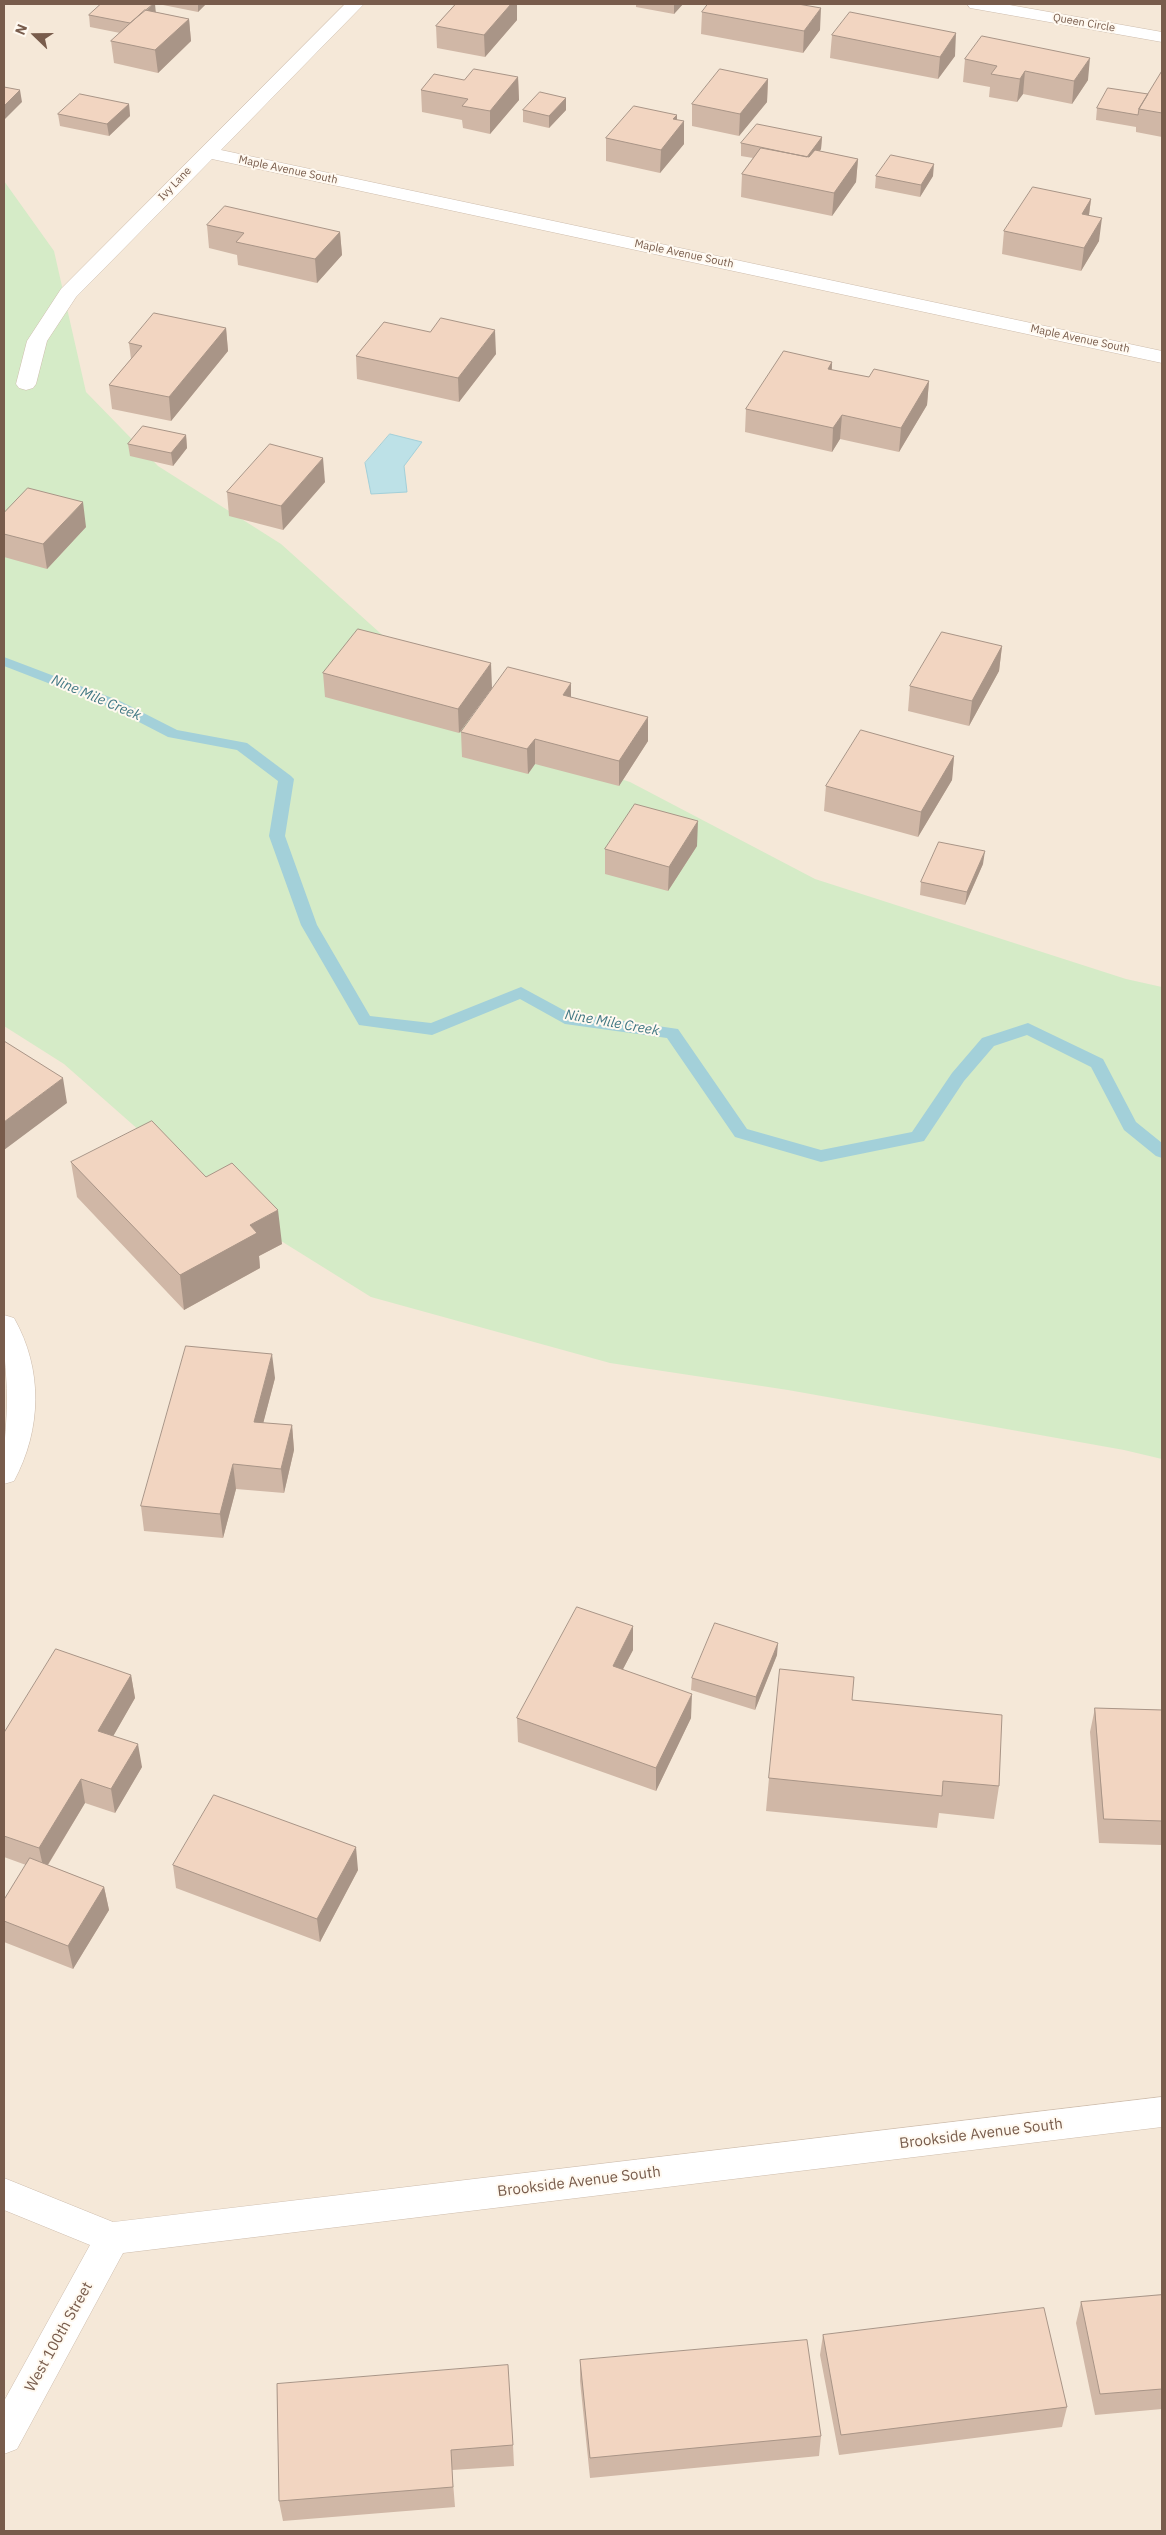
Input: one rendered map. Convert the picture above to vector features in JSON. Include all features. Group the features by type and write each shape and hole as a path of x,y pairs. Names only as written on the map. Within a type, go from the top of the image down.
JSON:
{"street":[{"name":"Ivy Lane","path":"26,384 37,341 68,293 355,4"},
{"name":"Queen Circle","path":"976,4 1162,38"},
{"name":"Maple Avenue South","path":"206,152 1162,357"},
{"path":"4,1325 11,1336 22,1390 15,1448 4,1473"},
{"name":"Brookside Avenue South","path":"4,2194 113,2238 1162,2112"},
{"name":"West 100th Street","path":"4,2436 113,2238"}],"shaded area":[{"path":"4,4 1162,4 1162,2531 4,2531"}],"green space":[{"path":"4,181 54,251 86,392 158,466 281,544 399,650 485,733 630,782 815,879 1126,979 1162,987 1162,1459 1124,1450 788,1390 610,1363 371,1297 225,1206 64,1064 4,1026"}],"water":[{"path":"390,434 422,442 404,466 407,492 371,494 365,463"}],"building":[{"path":"101,4 153,4 130,23 89,15"},
{"path":"456,4 511,4 484,35 436,26"},
{"path":"708,4 798,4 821,8 804,31 702,12"},
{"path":"145,10 189,19 155,50 111,41"},
{"path":"850,12 956,33 940,57 832,35"},
{"path":"982,36 1090,58 1074,81 1025,71 1020,79 991,74 997,66 965,59"},
{"path":"474,69 518,77 490,111 462,106 468,99 421,90 434,74 464,80"},
{"path":"720,69 768,79 740,114 692,104"},
{"path":"1162,71 1162,113 1139,109"},
{"path":"4,87 20,90 4,106"},
{"path":"1108,88 1148,94 1139,109 1138,115 1097,108"},
{"path":"540,92 566,98 549,116 523,110"},
{"path":"80,94 129,104 107,124 58,114"},
{"path":"634,106 677,115 673,119 684,121 661,150 606,138"},
{"path":"757,124 822,137 807,157 741,143"},
{"path":"761,148 809,157 815,150 858,159 834,193 742,174"},
{"path":"891,155 934,164 921,185 876,176"},
{"path":"1033,187 1091,199 1082,214 1102,218 1084,248 1004,231"},
{"path":"225,206 340,232 315,259 236,242 244,233 207,225"},
{"path":"154,313 226,328 169,397 109,385 142,346 129,343"},
{"path":"441,318 495,330 458,378 356,356 384,322 430,332"},
{"path":"784,351 832,362 828,369 869,377 874,369 929,381 901,428 842,415 833,428 746,409"},
{"path":"143,426 186,435 171,453 128,444"},
{"path":"270,444 323,458 281,506 227,492"},
{"path":"28,488 83,502 43,544 4,534 4,513"},
{"path":"358,629 491,663 458,709 323,673"},
{"path":"942,632 1002,646 972,701 910,686"},
{"path":"508,667 571,683 563,695 648,717 619,761 535,739 527,749 461,732"},
{"path":"861,730 954,756 921,812 826,786"},
{"path":"635,804 698,821 669,867 605,849"},
{"path":"939,842 985,851 967,892 921,882"},
{"path":"4,1041 63,1078 4,1122"},
{"path":"152,1121 206,1177 232,1163 278,1210 250,1225 257,1233 180,1275 71,1162"},
{"path":"186,1346 272,1354 254,1422 292,1425 281,1469 233,1464 220,1514 141,1506"},
{"path":"577,1607 633,1626 613,1666 692,1694 656,1768 517,1718"},
{"path":"715,1623 778,1643 756,1697 692,1678"},
{"path":"56,1649 131,1675 98,1731 138,1744 111,1789 81,1779 39,1848 4,1836 4,1733"},
{"path":"780,1669 854,1677 852,1700 1002,1715 999,1786 943,1781 942,1796 769,1778"},
{"path":"1095,1708 1162,1710 1162,1821 1104,1819"},
{"path":"214,1795 356,1847 317,1919 173,1865"},
{"path":"30,1858 104,1887 68,1946 4,1921 4,1900"},
{"path":"1162,2295 1162,2389 1100,2394 1081,2302"},
{"path":"1044,2308 1067,2407 841,2435 823,2335"},
{"path":"807,2340 821,2436 590,2458 580,2360"},
{"path":"508,2365 513,2445 451,2450 453,2487 279,2501 277,2384"}],"waterway":[{"name":"Nine Mile Creek","path":"4,661 115,704 173,734 242,746 286,779 277,836 309,925 365,1021 432,1029 521,992 565,1018 672,1033 741,1133 821,1156 918,1137 958,1077 988,1042 1028,1029 1097,1063 1130,1126 1162,1152"}]}
